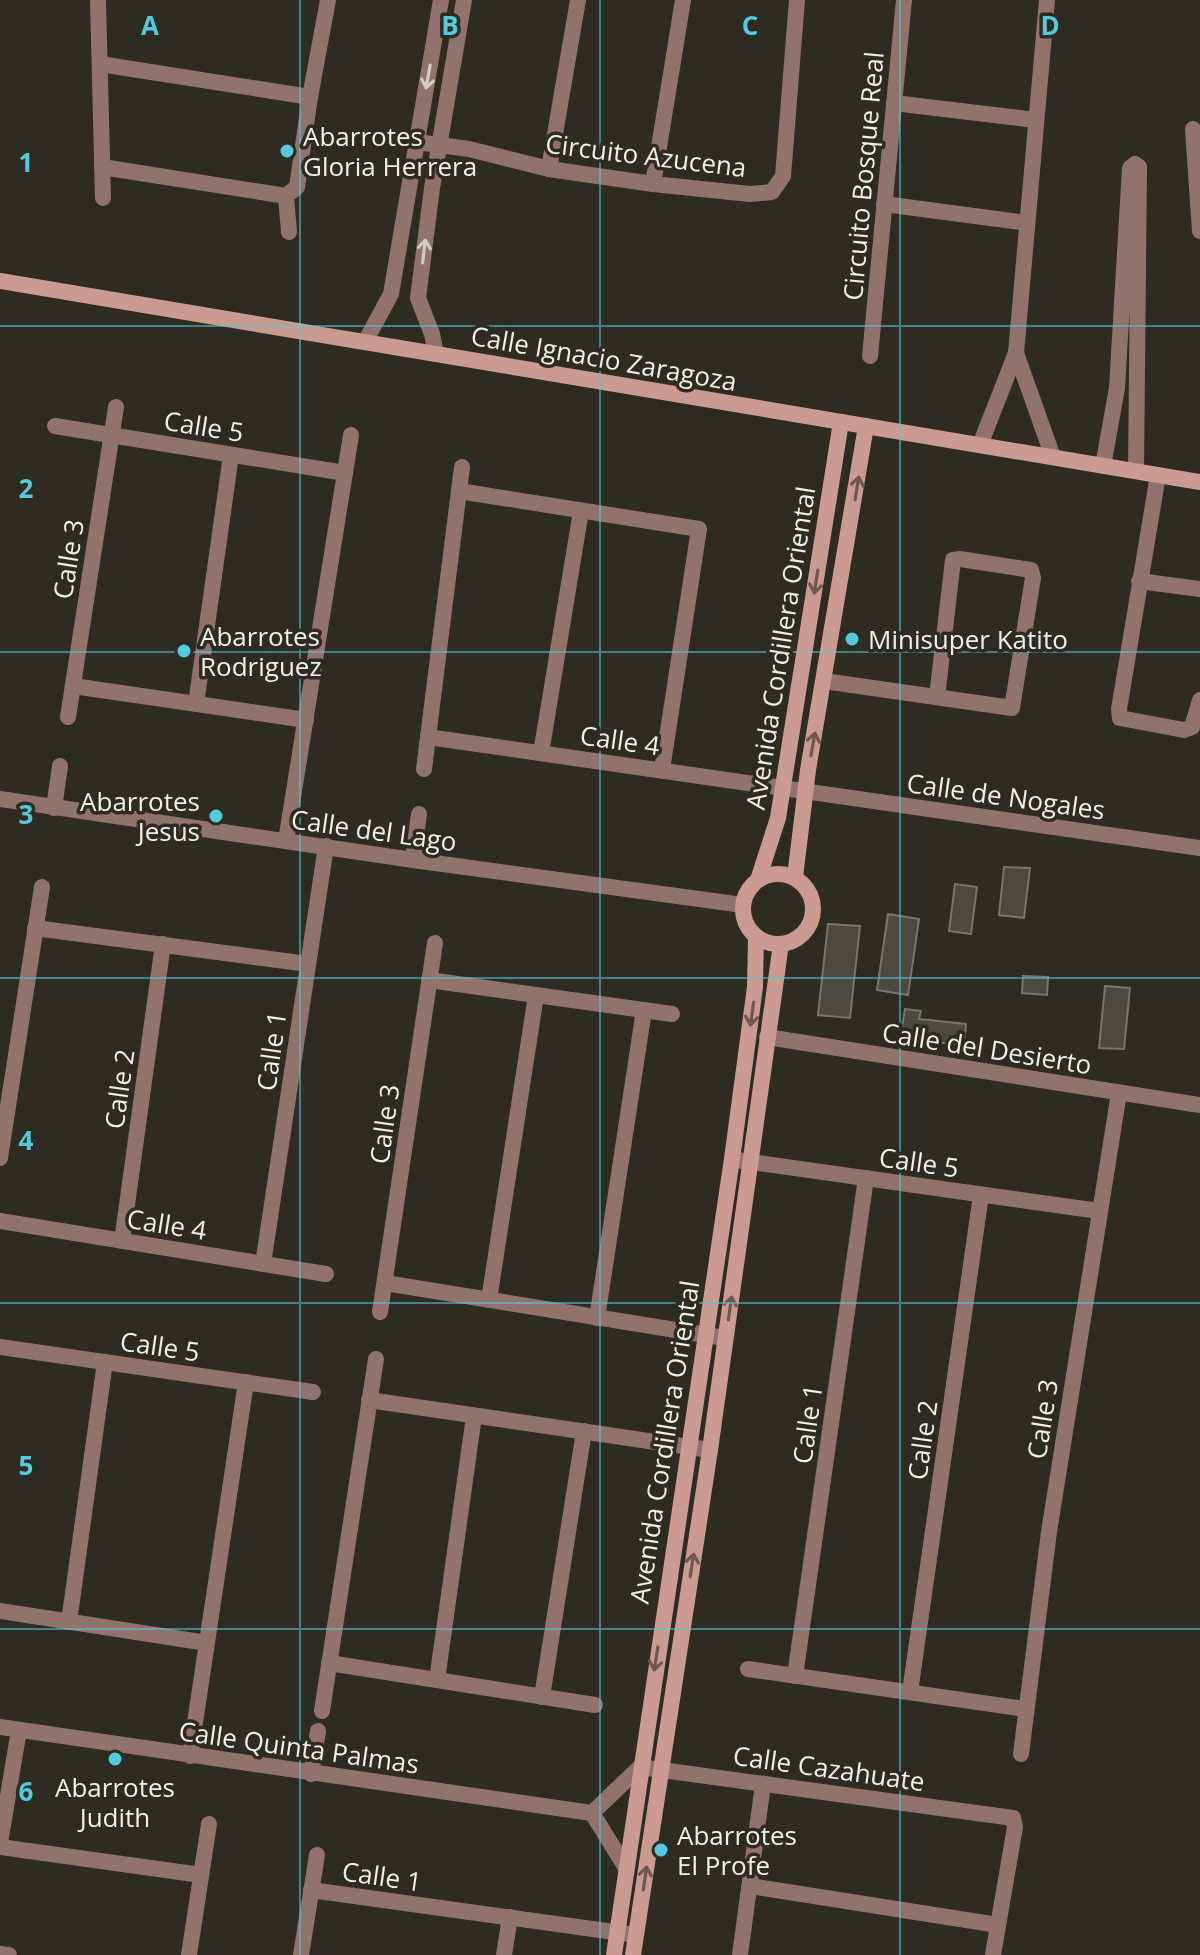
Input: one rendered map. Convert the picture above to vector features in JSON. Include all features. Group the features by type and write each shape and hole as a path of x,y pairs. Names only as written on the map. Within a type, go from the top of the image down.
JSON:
{"street":[{"path":"98,0 103,198"},
{"path":"102,167 286,196 297,187 328,0"},
{"path":"365,342 391,294 441,0"},
{"path":"436,354 418,298 464,0"},
{"path":"549,169 578,0"},
{"path":"653,184 683,0"},
{"name":"Circuito Azucena","path":"417,142 469,149 549,169 653,184 750,194 772,192 783,176 797,0"},
{"name":"Circuito Bosque Real","path":"870,356 904,0"},
{"path":"980,445 1016,353 1047,0"},
{"path":"100,64 310,97"},
{"path":"894,103 1036,120"},
{"path":"1193,129 1200,231"},
{"path":"1103,466 1117,388 1130,168 1135,164 1139,167 1136,471"},
{"path":"286,196 289,232"},
{"path":"884,204 1027,223"},
{"name":"Calle Ignacio Zaragoza","path":"0,281 1200,482"},
{"path":"391,294 418,298"},
{"path":"1016,353 1053,457"},
{"path":"1117,388 1137,390"},
{"name":"Calle 3","path":"68,717 116,407"},
{"name":"Avenida Cordillera Oriental","path":"758,880 778,818 841,422"},
{"name":"Calle 5","path":"55,426 345,473"},
{"name":"Avenida Cordillera Oriental","path":"795,877 806,791 866,426"},
{"path":"286,841 351,435"},
{"path":"196,704 231,455"},
{"path":"424,769 462,467"},
{"path":"1158,475 1120,718 1184,730 1192,727 1200,700"},
{"path":"459,491 699,529 662,770"},
{"path":"541,753 581,511"},
{"path":"822,544 847,549"},
{"path":"824,681 1012,708 1033,578 1031,570 953,560 937,697"},
{"path":"1139,581 1200,589"},
{"path":"73,686 306,720"},
{"name":"Calle 4","path":"428,737 806,791"},
{"path":"54,808 60,766"},
{"name":"Calle de Nogales","path":"806,791 1200,848"},
{"name":"Calle del Lago","path":"0,799 743,905"},
{"path":"413,860 419,814"},
{"name":"Calle 1","path":"263,1264 326,846"},
{"path":"782,873 795,877 805,885 814,909 804,933 781,944 768,943 756,937 748,927 743,905 749,889 769,874 782,873"},
{"path":"0,1158 42,887"},
{"path":"35,928 308,964"},
{"name":"Avenida Cordillera Oriental","path":"614,1955 732,1159 755,987 756,937"},
{"name":"Calle 3","path":"380,1312 435,943"},
{"name":"Calle 2","path":"122,1241 163,944"},
{"name":"Avenida Cordillera Oriental","path":"633,1955 710,1450 781,944"},
{"path":"429,980 672,1014"},
{"path":"489,1300 536,995"},
{"path":"597,1318 644,1010"},
{"name":"Calle del Desierto","path":"767,1037 1200,1105"},
{"name":"Calle 3","path":"1021,1754 1049,1532 1119,1093"},
{"name":"Calle 5","path":"732,1159 1099,1211"},
{"name":"Calle 1","path":"795,1676 866,1178"},
{"name":"Calle 2","path":"910,1692 981,1195"},
{"name":"Calle 4","path":"0,1221 326,1274"},
{"path":"385,1283 725,1338"},
{"name":"Calle 5","path":"0,1347 313,1392"},
{"path":"322,1711 376,1359"},
{"path":"69,1622 105,1362"},
{"path":"190,1756 246,1382"},
{"path":"369,1400 710,1450"},
{"path":"437,1680 474,1416"},
{"path":"542,1697 584,1431"},
{"path":"0,1611 207,1643"},
{"path":"329,1663 595,1705"},
{"path":"748,1669 1025,1709"},
{"name":"Calle Quinta Palmas","path":"0,1727 592,1813"},
{"path":"19,1730 0,1845 201,1875"},
{"path":"311,1774 318,1731"},
{"path":"626,1868 592,1813 640,1767"},
{"name":"Calle Cazahuate","path":"640,1767 1013,1818 1015,1827 998,1925"},
{"path":"740,1955 763,1784"},
{"path":"189,1955 209,1824"},
{"path":"301,1955 317,1855"},
{"path":"750,1886 998,1925 993,1955"},
{"name":"Calle 1","path":"311,1890 636,1935"},
{"path":"504,1955 510,1917"},
{"path":"0,1954 9,1955"}],"building":[{"path":"1004,867 1030,868 1024,918 999,915"},
{"path":"955,884 977,887 971,934 949,931"},
{"path":"888,914 919,919 908,995 877,990"},
{"path":"828,924 860,926 850,1018 818,1015"},
{"path":"1023,976 1048,977 1047,995 1022,993"},
{"path":"1105,986 1130,988 1124,1049 1099,1048"},
{"path":"905,1009 921,1011 919,1019 966,1024 964,1045 900,1039"}],"place":[{"name":"Abarrotes Gloria Herrera","path":"287,151"},
{"name":"Minisuper Katito","path":"852,639"},
{"name":"Abarrotes Rodriguez","path":"184,651"},
{"name":"Abarrotes Jesus","path":"216,816"},
{"name":"Abarrotes Judith","path":"115,1759"},
{"name":"Abarrotes El Profe","path":"661,1850"}]}
